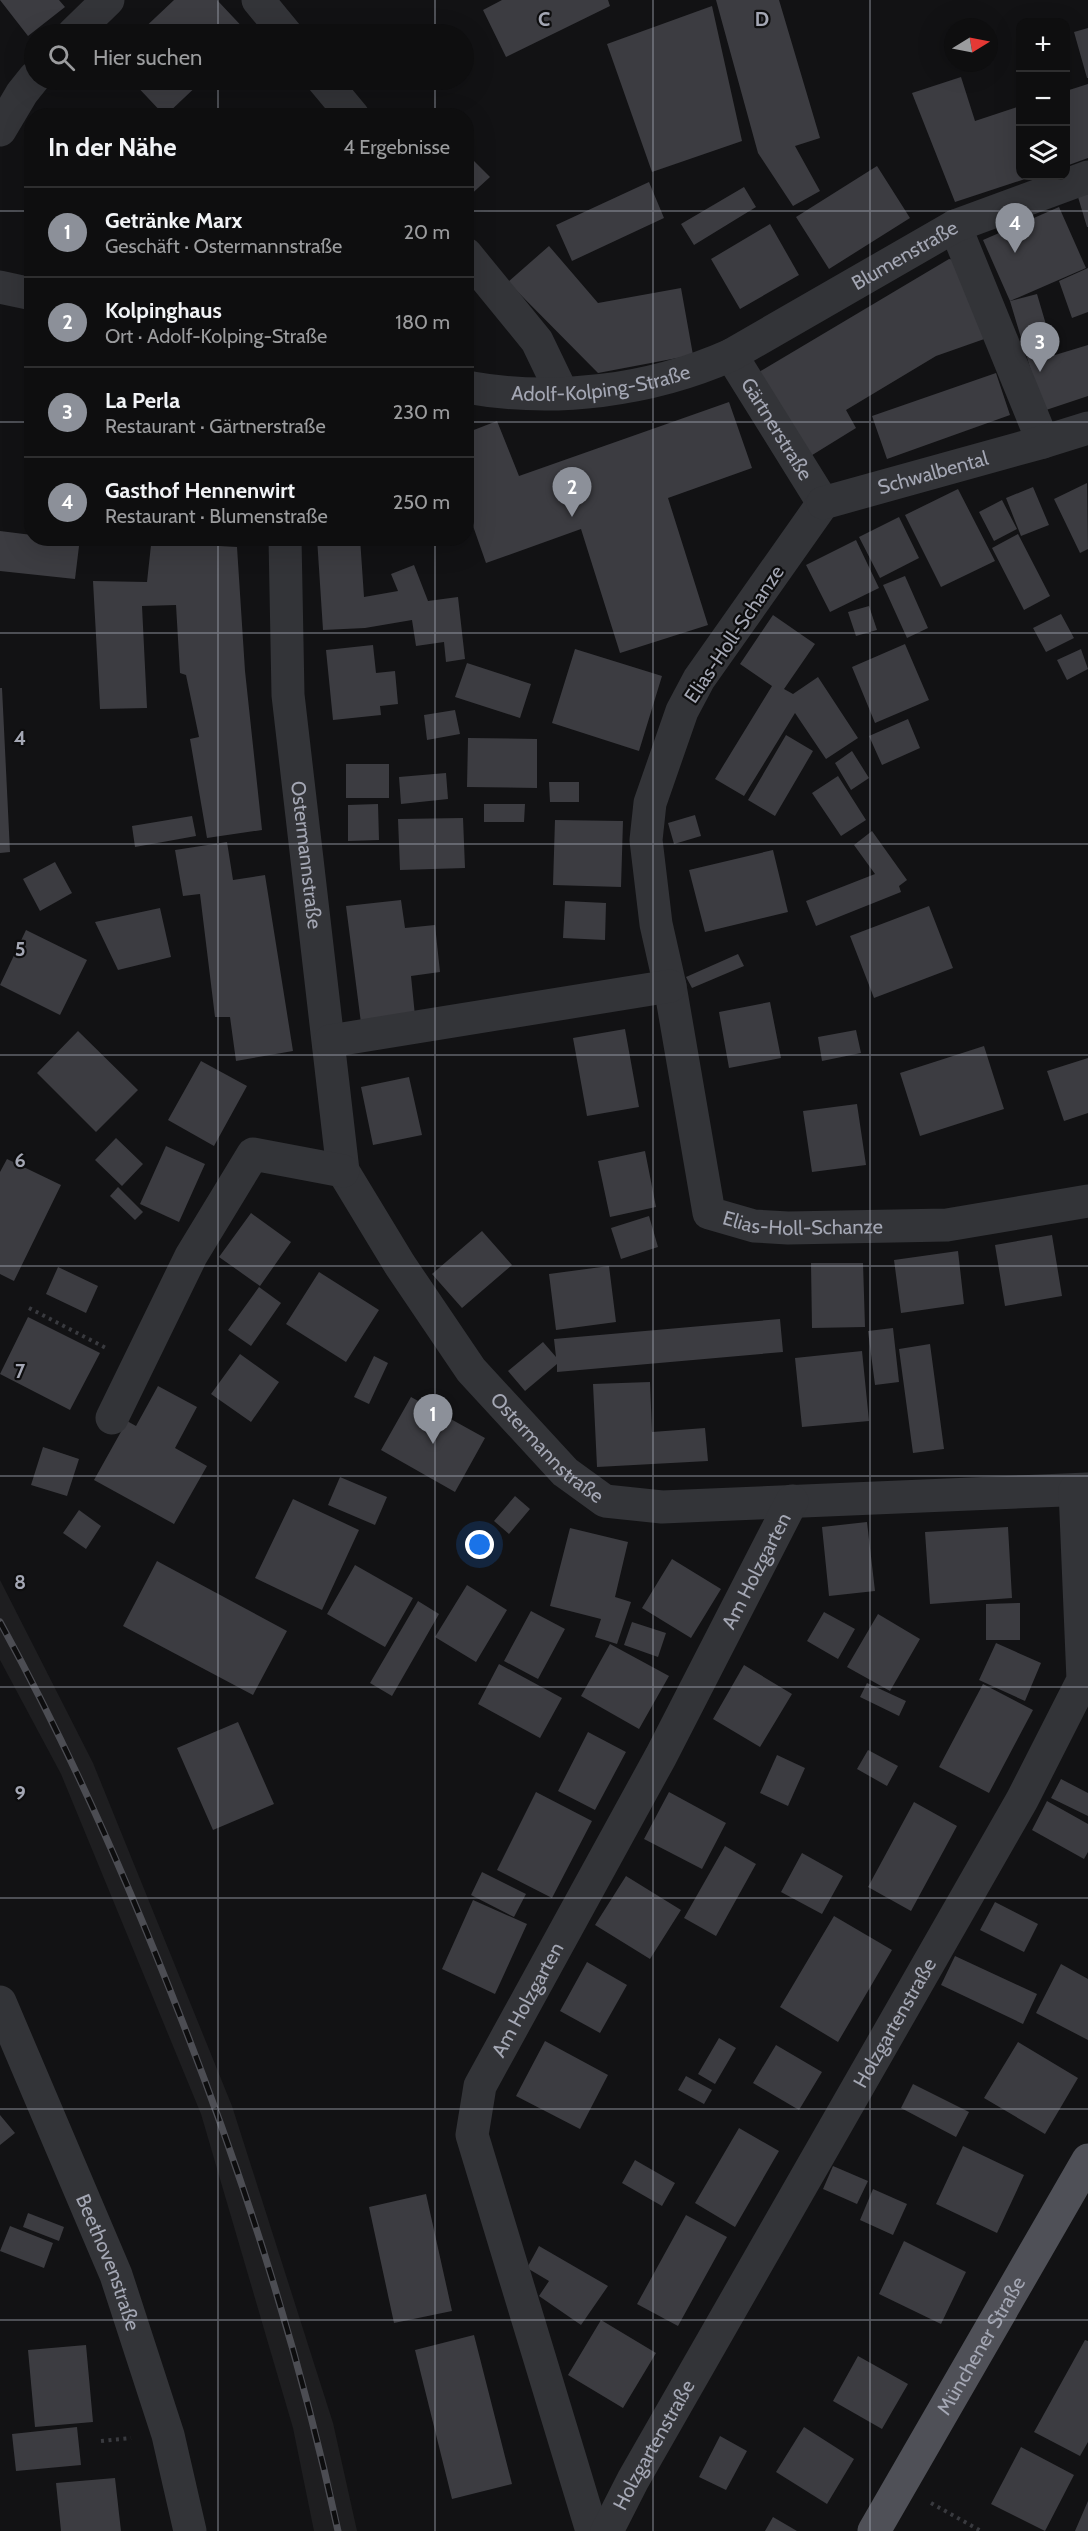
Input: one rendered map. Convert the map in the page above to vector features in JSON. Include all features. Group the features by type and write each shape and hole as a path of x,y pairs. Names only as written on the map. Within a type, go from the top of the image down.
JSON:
{"main road":[{"name":"Münchener Straße","path":"874,2531 1088,2160"}],"street":[{"path":"83,24 108,0"},
{"path":"258,0 278,24"},
{"path":"0,130 24,90"},
{"path":"331,90 346,108"},
{"name":"Blumenstraße","path":"731,355 955,226 1088,177"},
{"path":"955,226 1043,442 1088,428"},
{"path":"474,264 537,341 562,393"},
{"path":"0,287 24,292"},
{"name":"Adolf-Kolping-Straße","path":"474,388 494,392 562,393 608,390 670,378 700,369 731,355"},
{"name":"Gärtnerstraße","path":"731,355 822,503"},
{"name":"Schwalbental","path":"822,503 1043,442"},
{"name":"Elias-Holl-Schanze","path":"822,503 699,680 682,711 650,803 646,840 656,924 670,986 709,1213 754,1226 788,1228 947,1225 1088,1201"},
{"name":"Ostermannstraße","path":"285,546 288,695 330,1041 343,1171 400,1265 471,1370 566,1472 606,1501 662,1507 1082,1489"},
{"path":"330,1041 670,986"},
{"path":"112,1418 191,1256 253,1154 343,1171"},
{"name":"Holzgartenstraße","path":"607,2531 633,2480 1022,1800 1083,1680 1082,1489"},
{"name":"Am Holzgarten","path":"592,2531 472,2135 480,2086 661,1756 792,1501"},
{"name":"Beethovenstraße","path":"0,2002 116,2275 168,2435 190,2531"}],"path":[{"path":"29,1308 138,1364"},
{"path":"899,2485 981,2531"}],"shaded area":[{"path":"0,1580 93,1763 232,2106 333,2423 357,2531 314,2531 293,2428 201,2114 61,1774 0,1660"}],"building":[{"path":"0,0 59,0 65,7 43,24 24,24 24,31"},
{"path":"174,0 217,0 240,24 149,24"},
{"path":"502,0 608,0 610,6 506,57 483,10"},
{"path":"716,0 779,0 820,138 795,146 820,191 793,206 758,153"},
{"path":"712,6 742,141 652,172 607,44"},
{"path":"1088,28 1088,78 1087,78 1074,32"},
{"path":"961,77 975,121 1016,107 1016,180 1022,180 955,202 912,93"},
{"path":"1088,84 1088,158 1070,165 1070,126 1070,90"},
{"path":"140,90 192,90 173,108 157,108"},
{"path":"474,161 490,177 474,192"},
{"path":"877,166 910,218 829,269 796,217"},
{"path":"649,182 664,218 572,261 556,225"},
{"path":"744,187 756,207 694,245 681,224"},
{"path":"1088,194 1088,227 1087,227 1078,197"},
{"path":"1059,207 1086,268 1010,301 983,240"},
{"path":"770,224 799,275 740,309 711,259"},
{"path":"549,246 598,303 681,288 693,355 598,373 508,282"},
{"path":"949,259 961,261 990,337 936,356 846,410 856,428 809,457 759,372"},
{"path":"1088,268 1088,312 1072,318 1059,281"},
{"path":"1037,294 1055,355 1088,345 1088,396 1043,411 1010,301"},
{"path":"996,373 1010,415 887,459 872,416"},
{"path":"729,402 752,468 668,498 708,625 620,653 581,529 486,563 474,529 474,430 497,421 519,476"},
{"path":"1087,483 1088,549 1080,553 1054,499"},
{"path":"1033,487 1049,525 1021,536 1006,498"},
{"path":"958,489 995,561 941,587 905,515"},
{"path":"1002,500 1017,529 994,541 979,512"},
{"path":"899,517 919,558 880,578 859,537"},
{"path":"0,531 24,534 24,546 79,546 75,579 0,571"},
{"path":"1018,534 1050,596 1024,610 992,548"},
{"path":"856,540 879,588 830,612 806,565"},
{"path":"151,546 237,547 245,671 262,830 207,838 190,739 199,737 186,675 180,673 176,605 142,606 147,708 100,709 93,581 147,582"},
{"path":"318,546 361,546 364,597 398,591 391,574 414,565 428,601 458,597 465,659 446,662 444,642 416,646 412,620 365,628 323,630"},
{"path":"905,576 928,628 907,638 883,585"},
{"path":"869,606 877,630 856,636 848,612"},
{"path":"1061,614 1074,638 1046,652 1033,628"},
{"path":"773,615 815,644 784,689 793,694 818,677 858,738 826,759 795,713 744,796 715,779 772,686 740,664"},
{"path":"905,644 929,700 875,723 852,667"},
{"path":"373,645 376,673 395,671 398,704 380,706 381,715 333,720 326,650"},
{"path":"575,649 662,676 639,751 552,723"},
{"path":"1081,649 1088,669 1067,680 1057,660"},
{"path":"467,663 531,684 520,718 455,697"},
{"path":"0,688 2,688 10,852 0,853"},
{"path":"455,710 460,734 427,740 424,715"},
{"path":"908,719 920,748 882,765 869,736"},
{"path":"786,735 813,751 775,816 748,800"},
{"path":"468,738 537,739 537,788 467,787"},
{"path":"852,751 869,778 851,790 835,763"},
{"path":"346,764 389,764 389,798 346,798"},
{"path":"446,773 448,799 401,804 399,777"},
{"path":"838,776 866,820 841,836 812,793"},
{"path":"549,782 579,782 579,802 550,802"},
{"path":"378,804 379,840 348,841 348,805"},
{"path":"484,804 525,804 524,822 484,822"},
{"path":"695,815 701,836 674,844 668,823"},
{"path":"192,816 196,836 135,847 132,826"},
{"path":"463,818 465,868 400,870 398,819"},
{"path":"555,820 623,821 621,887 553,885"},
{"path":"872,831 907,880 899,886 901,892 816,926 806,901 875,874 854,845"},
{"path":"227,842 233,880 265,875 293,1051 236,1061 230,1017 215,1017 200,894 183,896 175,850"},
{"path":"773,850 788,912 705,932 689,870"},
{"path":"55,862 72,893 40,911 23,879"},
{"path":"401,900 405,928 435,925 440,972 411,976 415,1016 361,1023 346,906"},
{"path":"565,901 606,903 605,940 563,938"},
{"path":"929,906 953,968 874,998 850,936"},
{"path":"160,908 171,957 118,970 95,922"},
{"path":"26,930 87,960 60,1015 0,985"},
{"path":"738,954 744,966 692,988 686,977"},
{"path":"770,1002 781,1058 729,1068 719,1012"},
{"path":"625,1029 639,1107 587,1116 573,1038"},
{"path":"856,1030 861,1053 822,1061 818,1037"},
{"path":"78,1031 138,1090 96,1132 37,1073"},
{"path":"984,1046 1004,1109 920,1136 900,1073"},
{"path":"1088,1058 1088,1113 1064,1121 1047,1071"},
{"path":"201,1061 247,1086 214,1146 168,1120"},
{"path":"409,1077 422,1135 373,1145 361,1087"},
{"path":"857,1104 866,1165 812,1172 803,1111"},
{"path":"116,1138 143,1164 122,1186 95,1160"},
{"path":"166,1146 205,1164 179,1222 140,1204"},
{"path":"645,1151 656,1207 610,1217 598,1161"},
{"path":"7,1159 61,1185 14,1281 0,1274 0,1172"},
{"path":"118,1187 143,1212 135,1220 110,1196"},
{"path":"251,1213 291,1242 260,1286 219,1257"},
{"path":"649,1216 658,1247 621,1259 611,1228"},
{"path":"482,1231 512,1265 462,1308 432,1274"},
{"path":"1052,1235 1062,1296 1005,1306 995,1245"},
{"path":"958,1251 964,1304 901,1313 894,1260"},
{"path":"811,1263 863,1263 865,1327 812,1328"},
{"path":"609,1266 616,1322 556,1330 549,1274"},
{"path":"58,1267 98,1286 86,1313 46,1294"},
{"path":"319,1272 379,1310 346,1362 286,1324"},
{"path":"259,1287 281,1303 251,1346 228,1330"},
{"path":"28,1317 100,1353 70,1410 0,1374"},
{"path":"780,1319 783,1352 557,1372 557,1364 525,1391 508,1371 543,1342 556,1357 554,1339"},
{"path":"893,1328 899,1382 875,1385 868,1331"},
{"path":"930,1344 944,1449 913,1453 899,1349"},
{"path":"862,1351 869,1421 802,1427 795,1358"},
{"path":"240,1354 279,1382 251,1422 211,1394"},
{"path":"374,1356 388,1363 369,1404 354,1397"},
{"path":"650,1382 652,1432 705,1428 708,1461 597,1467 593,1384"},
{"path":"158,1386 197,1407 175,1448 207,1466 174,1524 94,1480 127,1421 136,1426"},
{"path":"411,1397 485,1438 455,1492 381,1450"},
{"path":"43,1447 79,1459 67,1496 31,1485"},
{"path":"340,1477 387,1497 375,1525 328,1505"},
{"path":"515,1496 530,1509 509,1534 494,1521"},
{"path":"293,1499 359,1530 322,1610 255,1578"},
{"path":"79,1510 101,1526 86,1549 63,1533"},
{"path":"867,1522 875,1591 829,1596 822,1527"},
{"path":"1008,1527 1012,1598 930,1604 925,1532"},
{"path":"570,1528 628,1542 615,1597 631,1602 617,1644 595,1637 601,1619 550,1606"},
{"path":"672,1559 721,1589 691,1638 642,1608"},
{"path":"157,1561 287,1631 253,1695 123,1626"},
{"path":"355,1565 413,1598 385,1647 327,1614"},
{"path":"467,1585 507,1610 476,1662 435,1637"},
{"path":"418,1601 439,1614 392,1696 370,1683"},
{"path":"1020,1603 1020,1640 986,1640 986,1604"},
{"path":"531,1611 565,1629 538,1679 504,1661"},
{"path":"824,1612 855,1629 838,1659 807,1641"},
{"path":"878,1614 920,1639 890,1691 847,1667"},
{"path":"632,1622 666,1633 658,1657 624,1645"},
{"path":"996,1643 1041,1663 1025,1701 979,1680"},
{"path":"610,1644 669,1676 639,1729 581,1696"},
{"path":"499,1664 562,1698 540,1738 478,1704"},
{"path":"744,1665 792,1694 760,1747 713,1719"},
{"path":"867,1683 906,1701 899,1716 860,1697"},
{"path":"983,1684 1033,1710 989,1793 939,1767"},
{"path":"238,1722 274,1804 213,1830 177,1748"},
{"path":"588,1732 626,1752 595,1810 558,1791"},
{"path":"868,1750 898,1766 887,1786 857,1769"},
{"path":"777,1755 805,1768 788,1806 760,1793"},
{"path":"1061,1779 1088,1793 1088,1816 1051,1798"},
{"path":"536,1792 592,1821 552,1898 497,1870"},
{"path":"669,1792 726,1823 702,1869 644,1839"},
{"path":"1047,1801 1088,1824 1088,1852 1084,1859 1032,1830"},
{"path":"914,1802 957,1826 911,1911 868,1887"},
{"path":"725,1846 756,1864 716,1936 684,1918"},
{"path":"802,1853 843,1876 822,1914 781,1892"},
{"path":"482,1872 526,1894 514,1917 471,1895"},
{"path":"626,1876 681,1910 650,1959 595,1925"},
{"path":"473,1900 527,1924 495,1994 442,1969"},
{"path":"995,1902 1038,1924 1024,1952 980,1930"},
{"path":"834,1916 892,1950 838,2042 780,2007"},
{"path":"955,1956 1037,1994 1023,2024 941,1985"},
{"path":"587,1962 627,1985 600,2033 560,2011"},
{"path":"1061,1964 1088,1979 1088,2040 1036,2013"},
{"path":"719,2038 736,2048 715,2084 698,2074"},
{"path":"545,2041 608,2075 580,2129 516,2096"},
{"path":"1018,2042 1078,2078 1045,2134 984,2098"},
{"path":"776,2045 822,2072 799,2110 753,2083"},
{"path":"686,2076 712,2090 704,2104 678,2090"},
{"path":"913,2084 969,2112 956,2137 901,2108"},
{"path":"0,2115 15,2133 0,2145"},
{"path":"739,2128 779,2151 735,2227 695,2203"},
{"path":"963,2146 1024,2175 997,2233 936,2204"},
{"path":"635,2160 675,2183 662,2206 622,2183"},
{"path":"833,2166 868,2181 857,2204 823,2189"},
{"path":"873,2189 907,2204 893,2235 860,2220"},
{"path":"426,2194 452,2311 394,2323 369,2207"},
{"path":"28,2213 64,2227 59,2241 23,2227"},
{"path":"686,2215 727,2237 678,2326 637,2304"},
{"path":"10,2226 53,2243 44,2268 0,2251"},
{"path":"904,2241 966,2272 941,2324 879,2294"},
{"path":"539,2246 608,2286 581,2325 539,2296 549,2281 527,2268"},
{"path":"601,2320 656,2353 623,2408 568,2375"},
{"path":"474,2335 512,2484 452,2499 415,2350"},
{"path":"1085,2340 1088,2341 1088,2442 1080,2456 1034,2432"},
{"path":"86,2345 93,2422 35,2427 28,2350"},
{"path":"858,2356 908,2384 882,2429 833,2401"},
{"path":"77,2427 81,2465 16,2471 12,2434"},
{"path":"804,2427 854,2459 827,2504 776,2472"},
{"path":"720,2436 747,2451 726,2490 699,2477"},
{"path":"1021,2447 1074,2475 1045,2531 991,2504"},
{"path":"115,2478 121,2531 61,2531 56,2483"},
{"path":"1088,2501 1088,2531 1075,2531"},
{"path":"773,2517 797,2531 765,2531"}],"railway":[{"path":"0,1622 50,1717 96,1814 139,1913 203,2076 269,2269 306,2399 338,2531"}],"place":[{"name":"Gasthof Hennenwirt","path":"1015,253"},
{"name":"La Perla","path":"1040,372"},
{"name":"Kolpinghaus","path":"572,517"},
{"name":"Getränke Marx","path":"433,1444"}]}
